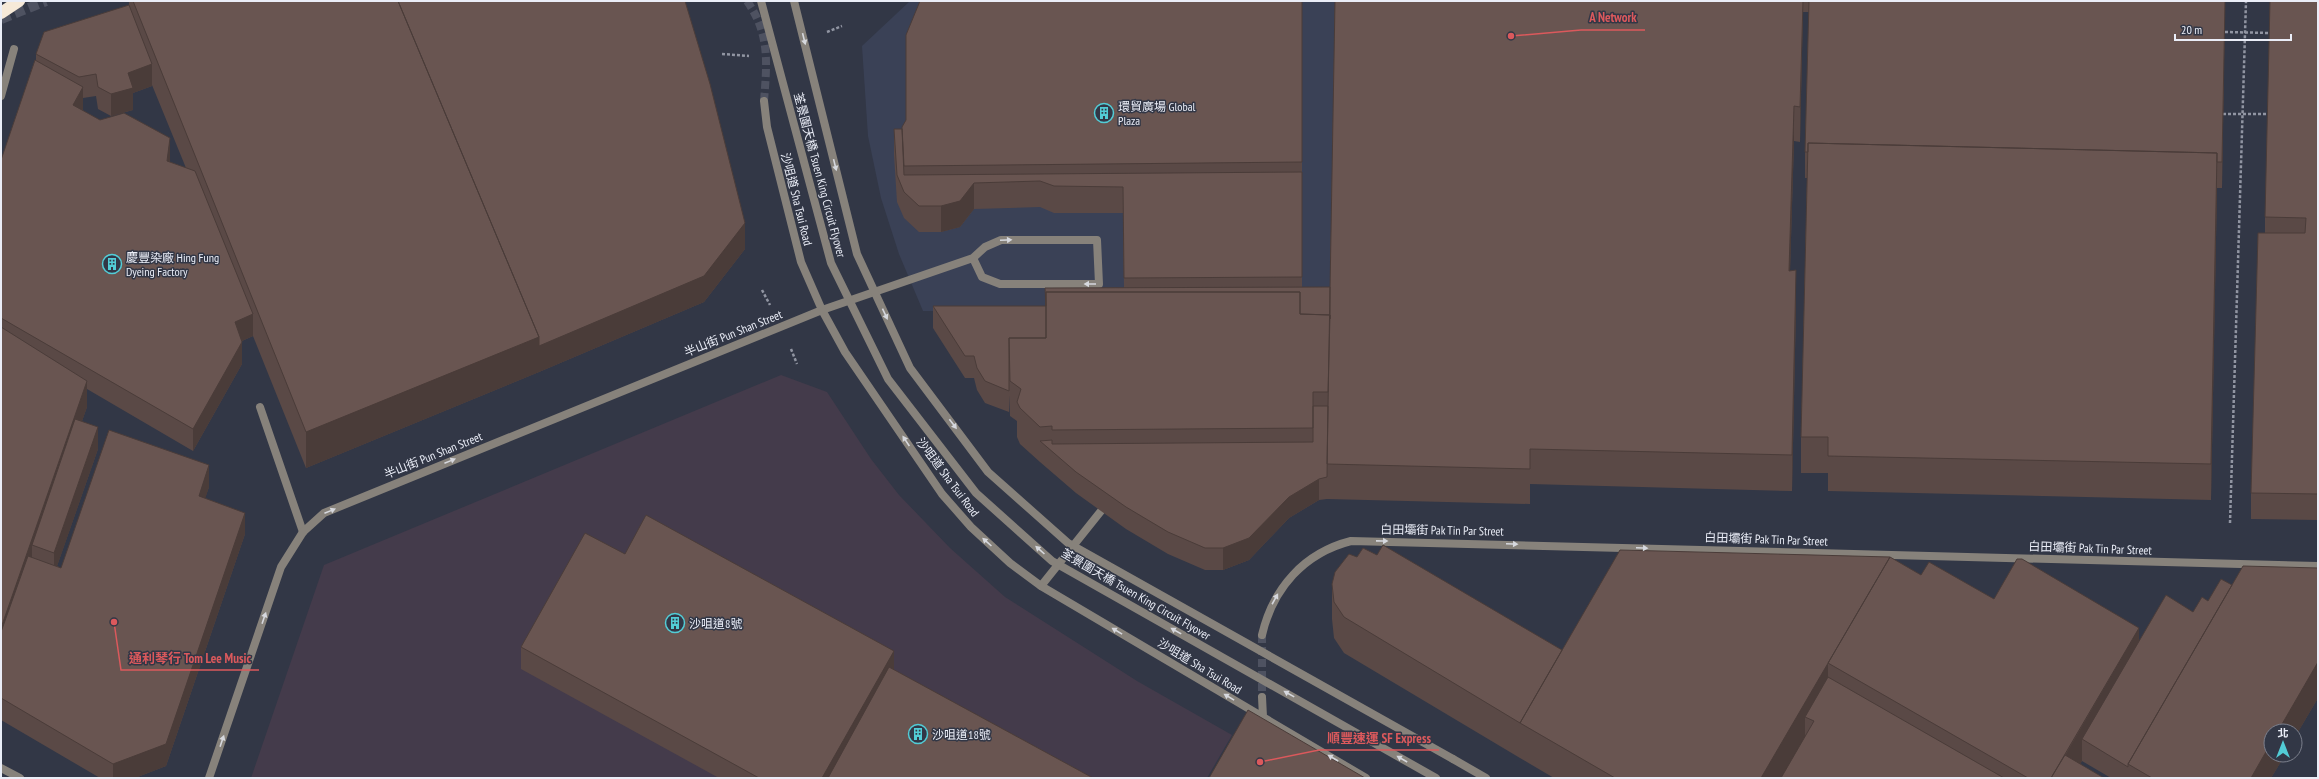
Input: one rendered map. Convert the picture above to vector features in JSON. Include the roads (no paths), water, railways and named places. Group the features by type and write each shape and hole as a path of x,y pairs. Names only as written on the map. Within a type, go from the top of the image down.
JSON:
{"highway":[{"path":"1,13 19,1"}],"street":[{"name":"荃景圍天橋 Tsuen King Circuit Flyover","path":"761,1 831,263 888,379 976,493 1052,561 1436,778"},
{"name":"荃景圍天橋 Tsuen King Circuit Flyover","path":"794,1 857,254 910,368 988,472 1068,543 1486,778"},
{"path":"1,96 14,50"},
{"name":"沙咀道 Sha Tsui Road","path":"764,101 767,127 801,262 822,310 845,352 942,494 971,527 1010,563 1041,586 1366,778"},
{"name":"半山街 Pun Shan Street","path":"209,778 281,567 303,532 324,513 822,310 973,258 986,247 1001,240 1097,240 1099,284 1000,284 982,277 973,258"},
{"path":"260,406 303,532"},
{"path":"1041,586 1101,511"},
{"name":"白田壩街 Pak Tin Par Street","path":"1262,635 1273,603 1292,575 1312,557 1334,545 1351,541 2318,566"},
{"path":"1262,697 1263,717"},
{"path":"1,768 20,778"}],"tunnel":[{"path":"1,19 46,1"},
{"path":"747,1 760,25 763,37 766,61 764,101"},
{"path":"1262,635 1262,697"}],"place":[{"name":"A Network","path":"1511,36"},
{"name":"環貿廣場 Global Plaza","path":"1104,113"},
{"name":"慶豐染廠 Hing Fung Dyeing Factory","path":"112,264"},
{"name":"通利琴行 Tom Lee Music","path":"114,622"},
{"name":"沙咀道8號","path":"675,623"},
{"name":"沙咀道18號","path":"918,734"},
{"name":"順豐速運 SF Express","path":"1260,762"}]}
